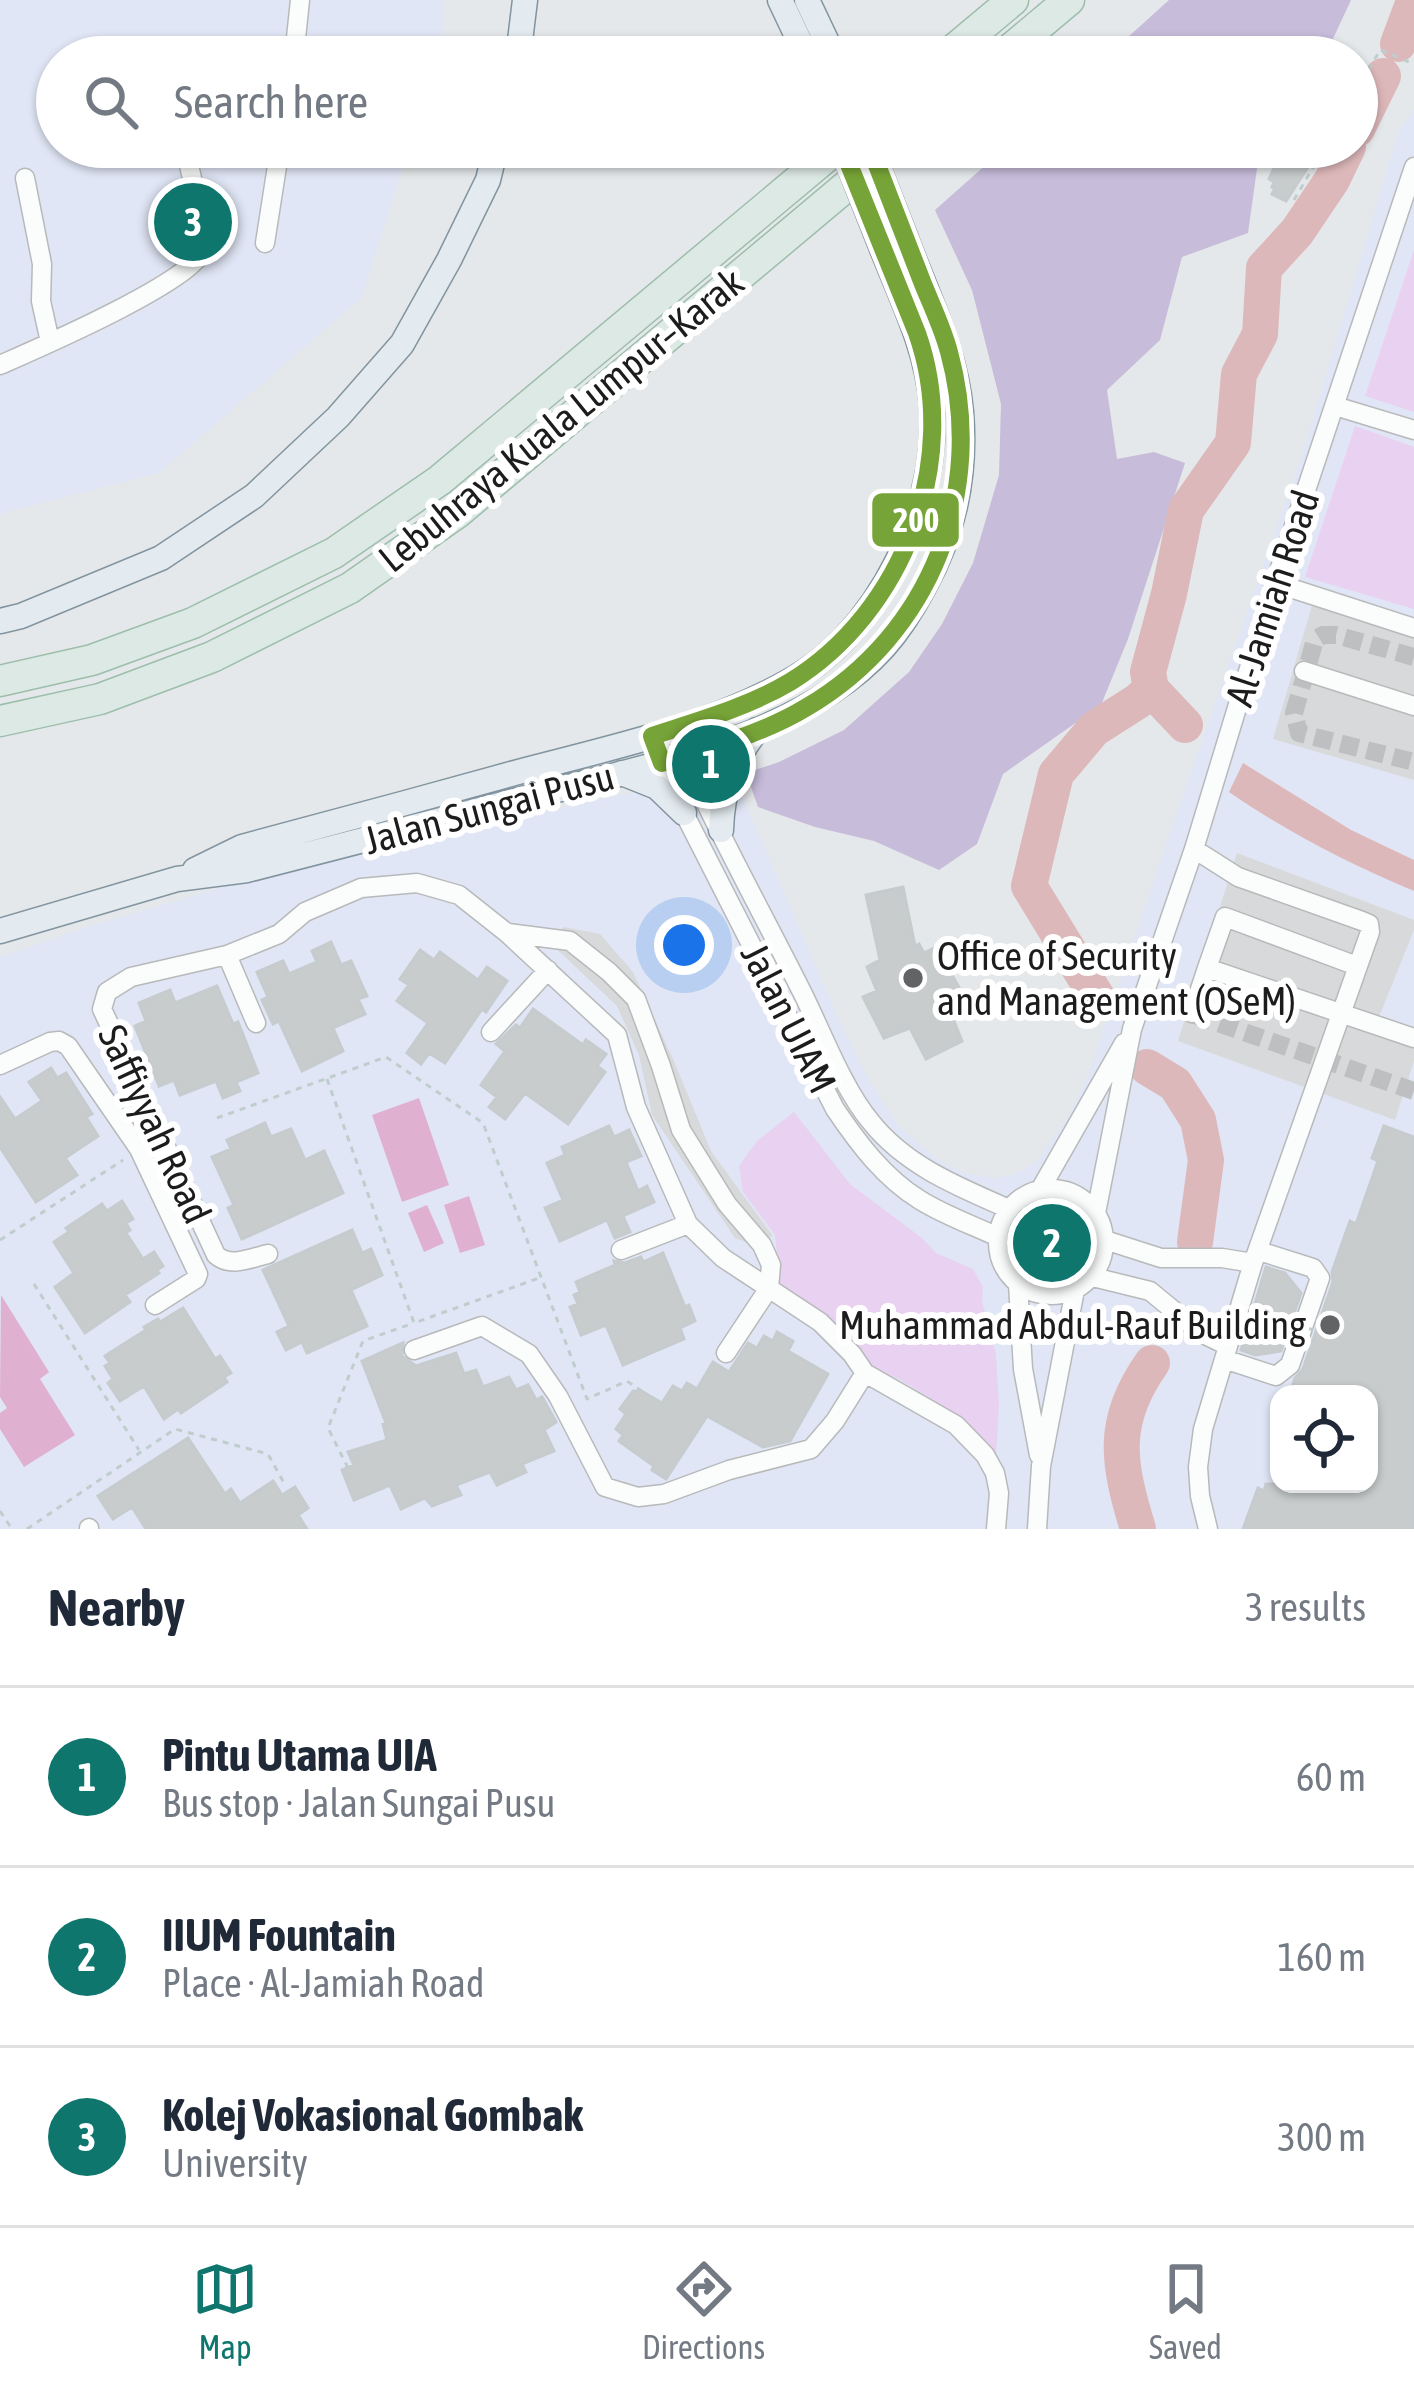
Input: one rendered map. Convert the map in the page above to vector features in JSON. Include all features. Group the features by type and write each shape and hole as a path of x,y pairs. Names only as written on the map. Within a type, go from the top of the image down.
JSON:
{"highway":[{"path":"970,36 1013,0"},
{"path":"1025,36 1069,0"},
{"name":"Lebuhraya Kuala Lumpur–Karak","path":"0,681 92,660 193,622 334,553 440,480 815,168"},
{"name":"Lebuhraya Kuala Lumpur–Karak","path":"0,721 100,699 212,657 350,588 457,513 868,168"}],"main road":[{"path":"521,36 525,0"},
{"path":"780,0 807,36"},
{"path":"807,0 815,36"},
{"path":"0,620 21,616 160,558 254,496 338,417 402,344 449,260 491,168"},
{"name":"Jalan Sungai Pusu","path":"177,879 248,870 674,759 759,728 820,699 884,647 933,571 953,518 962,413 957,378 895,245 852,168"},
{"name":"Jalan Sungai Pusu","path":"0,931 177,879 242,848 663,733 790,682 834,648 868,609 899,559 922,503 933,434 924,354 875,168"},
{"path":"721,830 726,786 759,728"},
{"path":"622,773 656,788 684,813"}],"street":[{"path":"296,36 300,0"},
{"name":"Al-Jamiah Road","path":"1105,1240 1096,1213 1132,1029 1414,167"},
{"path":"0,365 119,310 198,262 205,246 189,168"},
{"path":"265,243 277,168"},
{"path":"25,178 42,264 41,302 50,342"},
{"path":"1335,406 1414,430"},
{"path":"1275,583 1414,628"},
{"path":"1304,671 1414,706"},
{"name":"Jalan UIAM","path":"663,733 674,759 721,830 872,1124 910,1160 1009,1210"},
{"name":"Jalan UIAM","path":"674,759 684,813 835,1109 869,1155 919,1200 998,1237"},
{"path":"1194,849 1238,877 1369,924 1370,932 1240,1304 1202,1429 1199,1496 1208,1529"},
{"path":"1192,1013 1238,877"},
{"name":"Saffiyyah Road","path":"268,1254 231,1262 217,1255 102,1009 106,992 131,977 227,955 279,934 305,912 362,888 417,883 458,895 507,933 617,1035 635,1107 688,1224 724,1258 820,1322 865,1373 956,1425 985,1455 999,1493 996,1529"},
{"path":"1225,917 1357,966"},
{"path":"507,933 571,941 636,999 681,1130 727,1204 762,1245 771,1265 769,1288 726,1354"},
{"path":"227,955 256,1023"},
{"path":"1207,968 1414,1038"},
{"path":"491,1032 548,970"},
{"path":"784,1010 805,999"},
{"name":"Al-Jamiah Road","path":"1009,1210 1022,1197 1040,1190 1132,1029"},
{"path":"0,1065 50,1042 68,1046 139,1149 198,1274 155,1305"},
{"path":"1040,1190 1072,1192 1096,1213"},
{"path":"1009,1210 998,1237 1000,1258 1018,1284 1023,1369 1040,1466"},
{"path":"621,1250 688,1224"},
{"path":"1018,1284 1046,1296 1075,1290 1100,1266 1105,1240 1161,1258 1256,1257 1313,1268 1319,1278 1290,1365 1276,1376 1226,1353 1150,1291 1093,1277"},
{"path":"1150,1291 1161,1258"},
{"path":"1037,1529 1040,1466 1075,1290"},
{"path":"414,1350 482,1326 529,1354 558,1396 605,1487 638,1497 664,1494 729,1470 811,1449 865,1373"}],"path":[{"path":"1378,54 1380,50 1414,64"},
{"path":"1294,200 1313,168"},
{"path":"218,1118 386,1057 483,1123 587,1399 627,1381 643,1392"},
{"path":"326,1078 414,1323"},
{"path":"0,1240 139,1149"},
{"path":"348,1468 328,1428 363,1341 541,1277"},
{"path":"34,1284 141,1452"},
{"path":"1240,1304 1316,1330"},
{"path":"27,1529 175,1429 268,1454 284,1483"},
{"path":"0,1510 11,1529"}],"shaded area":[{"path":"0,0 444,0 442,36 36,36 36,168 402,168 362,297 159,473 0,514"},
{"path":"1169,0 1351,0 1334,36 1129,36"},
{"path":"1414,109 1414,1529 0,1529 0,957 237,883 623,794 735,779 840,1022 898,1126 938,1160 965,1173 994,1178 1016,1174 1037,1161 1069,1115 1089,1073 1303,452 1398,132"},
{"path":"982,168 1257,168 1248,233 1182,257 1160,340 1107,390 1117,459 1154,452 1185,463 1128,639 1101,705 1003,774 977,844 939,870 874,841 758,807 746,773 844,730 909,672 942,624 973,563 999,475 1001,404 972,290 935,210"},
{"path":"1414,250 1414,412 1365,396"},
{"path":"1355,426 1414,447 1414,609 1305,577"},
{"path":"1317,588 1414,619 1414,780 1273,739"},
{"path":"1243,763 1351,830 1414,860 1414,891 1319,846 1229,792"},
{"path":"1237,853 1414,920 1379,1017 1414,1030 1414,1061 1395,1120 1178,1041"},
{"path":"564,927 600,934 633,972 711,1151 773,1236 748,1243 735,1238 652,1115 639,1055 617,1006 546,939"},
{"path":"419,1098 449,1185 402,1202 372,1115"},
{"path":"794,1112 850,1184 936,1253 973,1269 983,1287 982,1301 996,1354 996,1455 967,1421 899,1379 871,1368 780,1286 775,1235 743,1192 739,1166 757,1141"},
{"path":"469,1196 485,1245 460,1253 444,1205"},
{"path":"427,1205 444,1243 424,1252 408,1213"},
{"path":"1,1295 49,1372 40,1379 75,1435 24,1467 0,1429 0,1413 7,1408 0,1397"}],"building":[{"path":"1274,168 1307,168 1286,201 1272,194 1274,182 1269,179"},
{"name":"Office of Security and Management (OSeM)","path":"903,887 915,946 919,944 924,953 936,947 960,989 944,997 962,1041 926,1059 910,1028 884,1038 863,997 877,991 867,967 880,960 866,895"},
{"path":"331,942 341,965 351,961 367,996 358,999 365,1014 333,1028 343,1051 302,1071 279,1021 273,1024 262,1000 268,997 257,972 283,961 289,974 317,962 312,951"},
{"path":"420,950 434,960 440,952 478,980 487,967 507,981 445,1063 429,1053 421,1064 407,1053 428,1023 397,1001 409,985 400,979"},
{"path":"217,986 233,1024 238,1022 258,1073 236,1082 240,1091 223,1098 216,1081 180,1095 174,1080 159,1086 135,1026 146,1021 139,1003 170,990 175,1003"},
{"path":"533,1009 583,1045 586,1040 606,1054 597,1066 605,1072 568,1124 525,1093 505,1119 489,1107 497,1097 481,1085 505,1051 496,1044 516,1025 520,1028"},
{"path":"51,1068 57,1078 66,1073 92,1114 86,1117 98,1136 65,1158 77,1175 36,1202 0,1147 0,1097 15,1119 42,1101 29,1082"},
{"path":"265,1123 271,1137 291,1129 305,1160 324,1151 343,1193 242,1239 228,1208 234,1205 212,1157 231,1149 227,1140"},
{"path":"609,1126 614,1137 629,1130 641,1156 626,1162 638,1191 647,1186 654,1202 623,1216 630,1232 615,1238 607,1220 560,1241 545,1208 563,1200 547,1163 565,1155 562,1147"},
{"name":"Muhammad Abdul-Rauf Building","path":"1384,1126 1414,1137 1414,1529 1243,1529 1258,1488 1264,1491 1266,1484 1270,1484 1270,1493 1378,1493 1378,1385 1293,1385 1303,1369 1350,1221 1356,1224 1378,1161 1372,1158"},
{"path":"122,1201 133,1219 126,1223 130,1230 126,1233 143,1259 154,1252 163,1266 125,1295 130,1302 85,1333 55,1287 74,1273 54,1242 102,1204 107,1211"},
{"path":"352,1230 362,1253 371,1249 382,1275 351,1290 367,1326 307,1353 302,1342 286,1350 277,1332 289,1326 263,1270"},
{"path":"663,1253 695,1321 680,1328 684,1339 623,1365 606,1325 581,1335 570,1307 578,1304 576,1282 615,1265 614,1261 641,1257 643,1262"},
{"path":"1266,1267 1285,1273 1301,1293 1281,1351 1255,1355 1241,1350"},
{"path":"183,1308 215,1359 220,1356 231,1373 224,1377 227,1382 164,1419 144,1386 120,1401 108,1383 113,1379 105,1356 146,1330 144,1327"},
{"path":"777,1332 793,1341 788,1351 828,1374 790,1441 763,1447 707,1416 666,1479 619,1441 623,1435 616,1429 626,1414 620,1409 633,1391 662,1403 673,1386 682,1391 687,1383 697,1389 713,1362 729,1372 748,1343 757,1348 764,1336 773,1341"},
{"path":"403,1343 402,1356 416,1366 456,1353 464,1374 476,1370 483,1387 509,1377 516,1390 528,1385 536,1400 542,1397 556,1422 544,1430 554,1451 522,1464 526,1472 497,1485 490,1472 456,1485 461,1495 432,1506 425,1498 401,1509 390,1485 354,1500 342,1470 354,1465 348,1452 387,1440 386,1423 362,1361"},
{"path":"188,1438 225,1494 231,1489 240,1503 273,1481 282,1495 295,1487 308,1508 298,1515 307,1529 146,1529 132,1507 113,1519 98,1496"}],"waterway":[{"path":"1398,44 1414,1"},
{"path":"1378,86 1383,76"},
{"path":"1100,1002 1029,886 1056,774 1094,729 1151,689 1148,672 1186,510 1233,443 1239,374 1260,334 1264,268 1297,232 1338,168"},
{"path":"1151,689 1185,725"},
{"path":"1147,1067 1175,1084 1198,1120 1206,1160 1195,1242"},
{"path":"1138,1529 1122,1443 1129,1405 1152,1363"}],"tunnel":[{"path":"1414,657 1323,635 1315,640 1294,713 1299,733 1414,762"},
{"path":"1143,997 1414,1091"}],"transit line":[{"name":"200","path":"850,168 917,333 929,382 932,431 927,481 913,529 892,574 864,616 830,652 757,699 652,736 662,763 773,725 850,676 887,640 916,599 939,554 953,506 960,456 959,404 944,335 878,168"}],"place":[{"name":"Kolej Vokasional Gombak","path":"193,222"},
{"name":"Pintu Utama UIA","path":"711,764"},
{"name":"Office of Security and Management (OSeM)","path":"913,978"},
{"name":"IIUM Fountain","path":"1052,1243"},
{"name":"Muhammad Abdul-Rauf Building","path":"1330,1325"}]}
